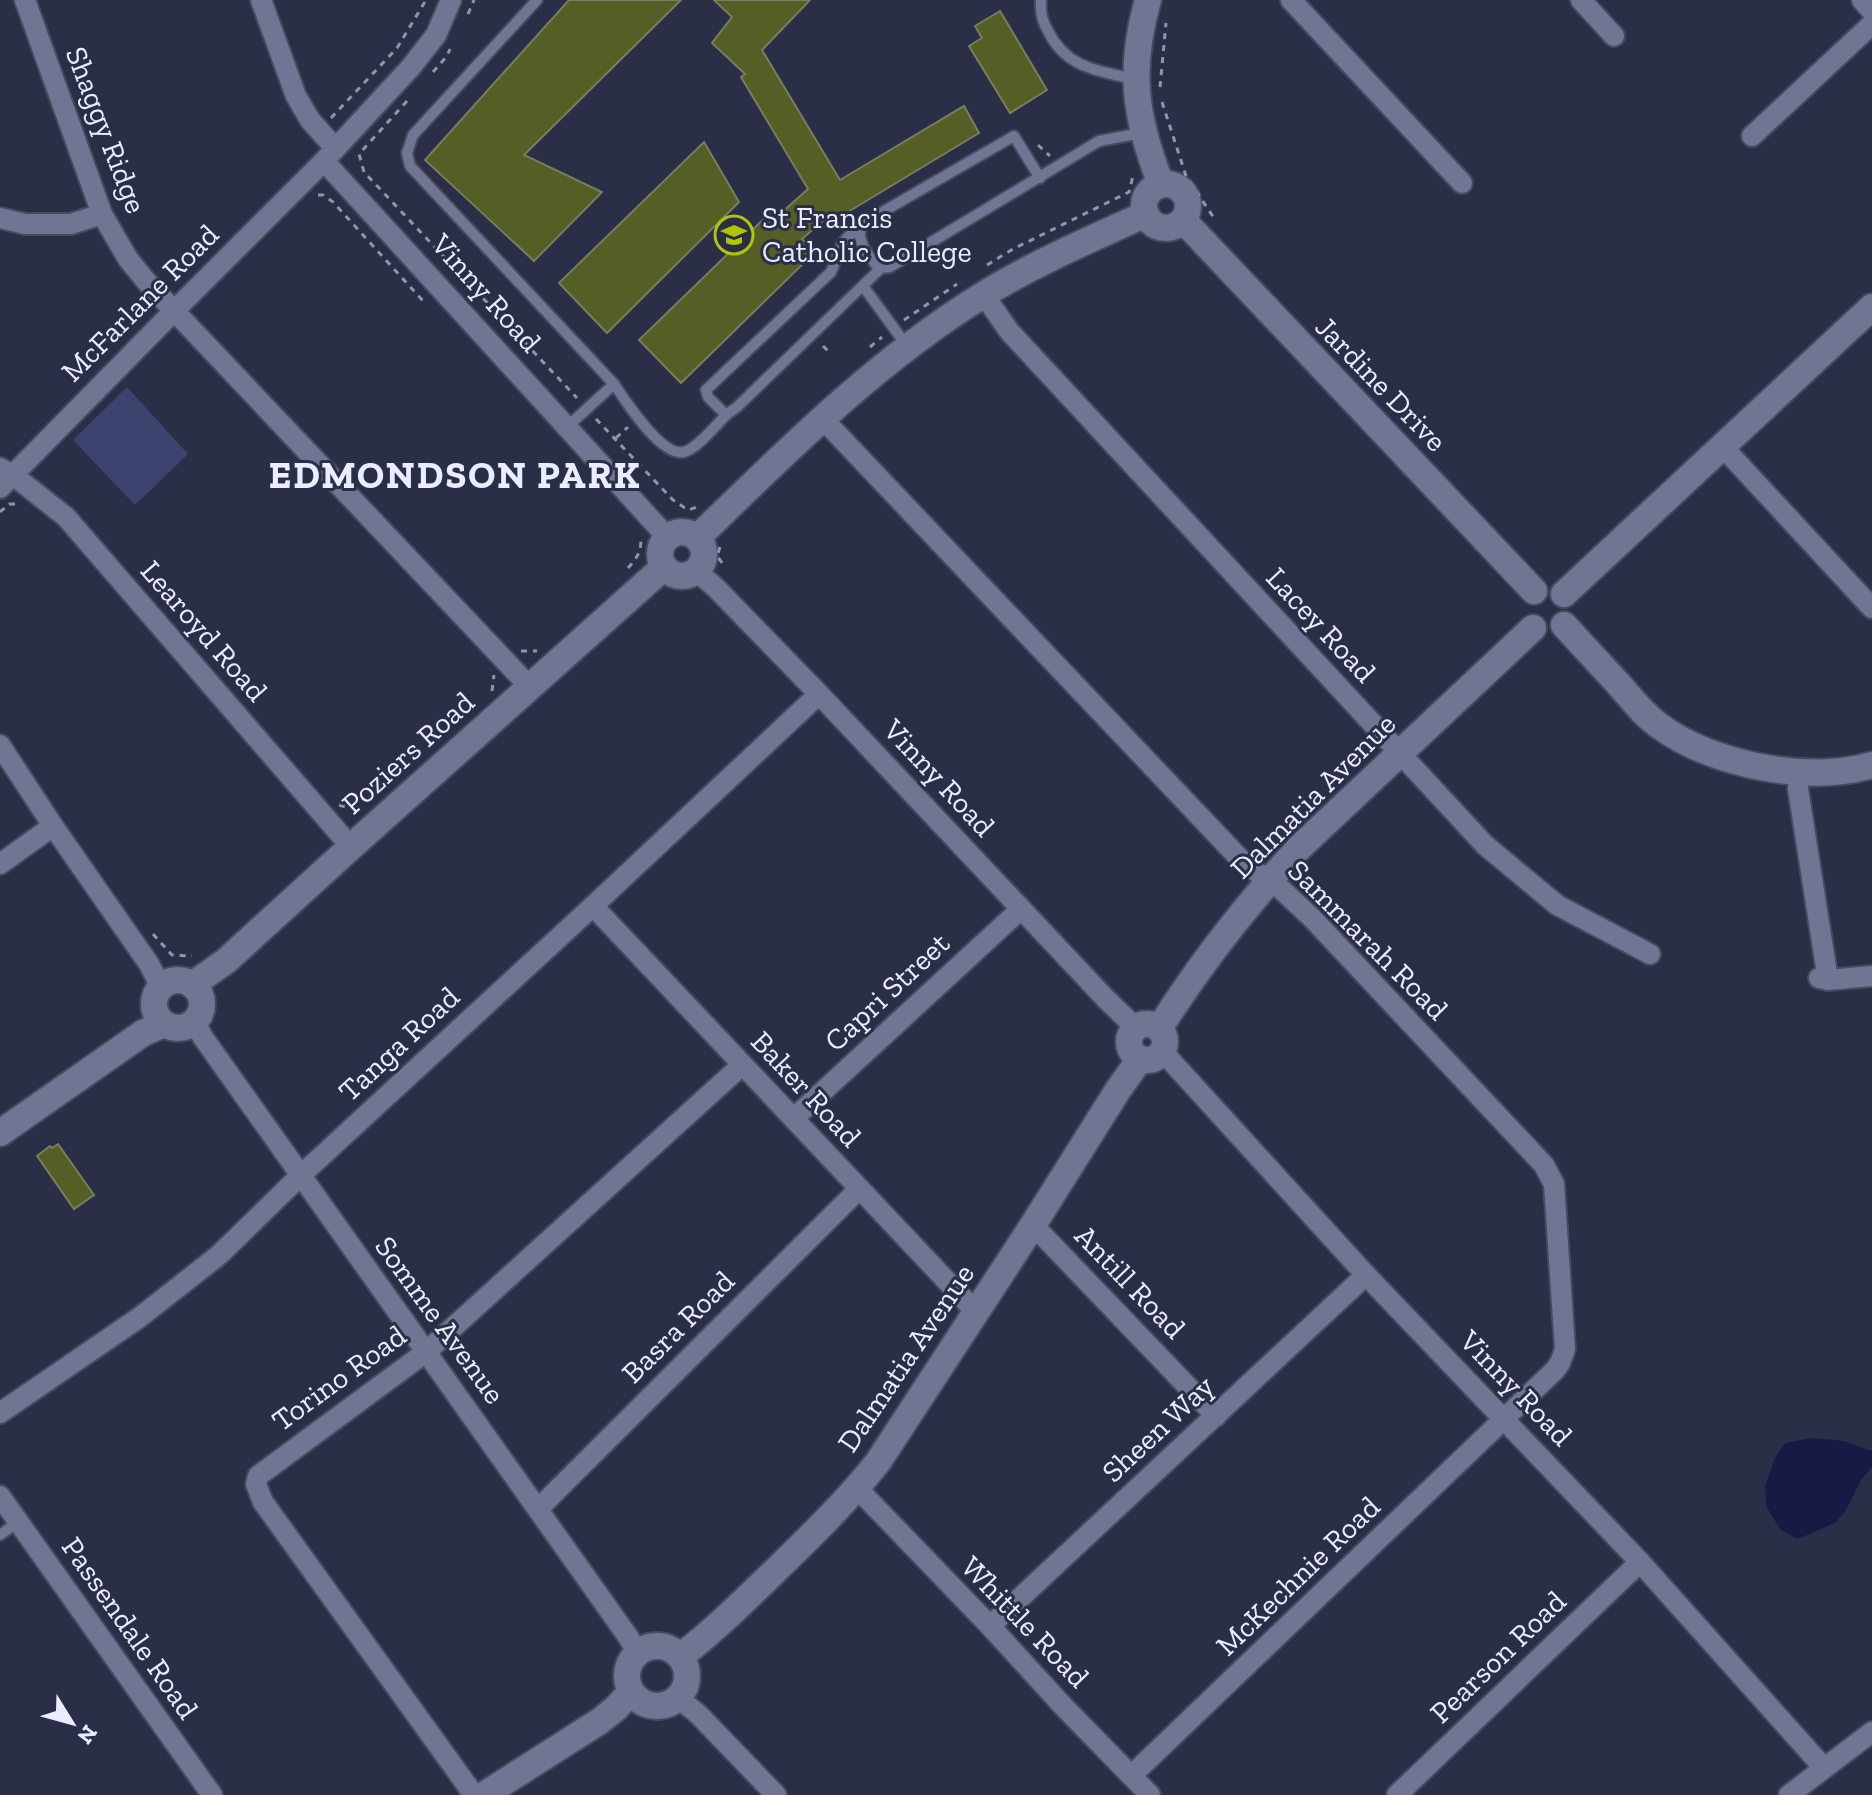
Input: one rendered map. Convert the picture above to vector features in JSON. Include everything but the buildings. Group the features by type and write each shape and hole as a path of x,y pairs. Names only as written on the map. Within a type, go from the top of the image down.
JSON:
{"street":[{"name":"Shaggy Ridge","path":"25,0 102,214 128,259 530,687"},
{"name":"Vinny Road","path":"261,0 296,96 330,155 668,538"},
{"name":"McFarlane Road","path":"4,477 330,155 411,67 436,35 451,0"},
{"path":"1148,0 1136,56 1134,134 1161,184"},
{"path":"1291,0 1462,183"},
{"path":"1581,0 1614,36"},
{"path":"1862,0 1872,11"},
{"path":"1752,136 1872,24"},
{"path":"1175,185 1185,194 1188,207 1183,220 1171,227 1156,225 1146,214 1147,196 1155,187 1175,185"},
{"path":"0,218 25,224 71,224 102,214"},
{"path":"709,540 679,533 668,538 661,548 664,567 676,575 696,571 709,540 822,418 880,368 901,338 973,288 1052,257 1146,214"},
{"name":"Jardine Drive","path":"1183,220 1534,591"},
{"name":"Lacey Road","path":"973,288 1009,331 1485,845 1557,905 1650,954"},
{"path":"1564,594 1871,308"},
{"name":"Sammarah Road","path":"822,418 1243,862 1282,890 1312,918 1544,1165 1555,1191 1565,1349 1555,1370 1505,1419"},
{"path":"1722,446 1872,608"},
{"name":"Learoyd Road","path":"4,477 66,517 351,847"},
{"name":"Poziers Road","path":"192,985 226,961 664,567"},
{"name":"Vinny Road","path":"696,571 819,694 1150,1042 1366,1275 1640,1562 1824,1768"},
{"path":"1550,587 1564,594 1570,610 1564,625 1549,632 1533,628 1525,614 1525,605 1534,591 1550,587"},
{"path":"1564,625 1661,728 1696,747 1745,763 1799,773 1827,773 1872,765"},
{"name":"Dalmatia Avenue","path":"681,1656 736,1609 812,1535 878,1462 1150,1042 1205,961 1269,881 1299,848 1533,628"},
{"name":"Tanga Road","path":"0,1413 140,1317 219,1255 819,694"},
{"path":"0,745 149,964 161,987"},
{"path":"1799,773 1798,789 1823,979 1872,976"},
{"path":"0,864 53,826"},
{"name":"Baker Road","path":"593,906 976,1312"},
{"name":"Capri Street","path":"794,1118 1021,909"},
{"path":"176,981 192,985 198,991 202,1007 195,1021 180,1028 164,1024 158,1018 154,1002 161,987 176,981"},
{"name":"Somme Avenue","path":"195,1021 202,1036 539,1508 637,1653"},
{"path":"0,1133 143,1033 164,1024"},
{"name":"Torino Road","path":"474,1795 263,1502 256,1484 258,1476 426,1352 742,1065"},
{"name":"Basra Road","path":"539,1508 859,1189"},
{"name":"Antill Road","path":"1033,1225 1216,1416"},
{"name":"Sheen Way","path":"990,1626 1366,1275"},
{"name":"McKechnie Road","path":"1132,1775 1505,1419"},
{"name":"Whittle Road","path":"857,1488 1150,1795"},
{"name":"Passendale Road","path":"0,1496 212,1795"},
{"name":"Pearson Road","path":"1397,1795 1640,1562"},
{"path":"660,1645 681,1656 688,1678 678,1698 671,1703 653,1706 637,1699 631,1692 627,1676 628,1667 637,1653 644,1648 660,1645"},
{"path":"484,1795 600,1721 631,1692"},
{"path":"678,1698 698,1714 776,1795"},
{"path":"1789,1795 1872,1732"}],"lane":[{"path":"537,0 413,135 407,153 410,166 614,384 637,418 676,452 685,452 697,444 881,268 890,267 1099,141 1134,134"},
{"path":"1041,0 1040,10 1045,26 1064,54 1087,68 1136,80"},
{"path":"726,415 708,397 706,390 831,272 845,237 865,222 1014,136 1040,178"},
{"path":"859,228 858,235 872,261 881,268"},
{"path":"863,286 901,338"},
{"path":"567,427 614,384"},
{"path":"0,1535 18,1522"}],"path":[{"path":"331,118 397,48 426,0"},
{"path":"468,14 474,0"},
{"path":"1166,22 1159,95 1186,176 1216,221"},
{"path":"428,77 447,56 454,42"},
{"path":"410,99 359,154 364,172 673,500 688,510 702,506"},
{"path":"987,265 1129,192 1134,179 1134,134"},
{"path":"1032,139 1051,157"},
{"path":"312,194 323,195 333,202 432,310"},
{"path":"860,355 901,338 923,305 973,288"},
{"path":"0,512 9,504 24,503"},
{"path":"622,574 639,555 642,539 639,533"},
{"path":"709,540 723,564"},
{"path":"519,651 538,651"},
{"path":"492,692 495,673"},
{"path":"337,804 360,811"},
{"path":"150,931 172,955 200,957"}],"shaded area":[{"path":"127,387 188,454 135,505 73,440"},
{"path":"1812,1438 1844,1441 1872,1451 1872,1467 1835,1523 1798,1539 1781,1530 1767,1508 1765,1487 1774,1460 1785,1443"}],"place":[{"name":"St Francis Catholic College","path":"734,235"}],"district":[{"name":"EDMONDSON PARK","path":"455,475"}]}
